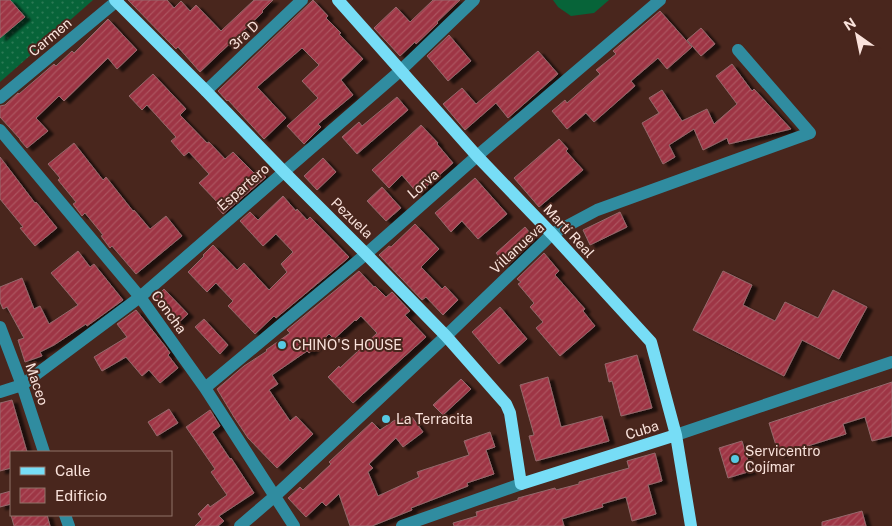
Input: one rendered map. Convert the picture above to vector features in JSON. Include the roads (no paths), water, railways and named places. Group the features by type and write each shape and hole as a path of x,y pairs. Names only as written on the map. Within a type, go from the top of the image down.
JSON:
{"main road":[{"name":"Pezuela","path":"117,0 446,336 506,404 510,412 521,484"},
{"name":"Martí Real","path":"338,0 477,156 651,342 676,435 691,526"},
{"name":"Cuba","path":"521,484 676,435"}],"street":[{"name":"Carmen","path":"0,98 117,0"},
{"name":"3ra D","path":"206,91 302,0"},
{"name":"Espartero","path":"0,392 22,385 140,297 400,70 474,0"},
{"name":"Lorva","path":"205,388 366,254 477,156 660,0"},
{"name":"Villanueva","path":"240,526 275,496 446,336 552,234 597,210 810,133 738,50"},
{"name":"Concha","path":"0,130 140,297 205,388 294,526"},
{"name":"Maceo","path":"0,327 44,451"},
{"name":"Cuba","path":"676,435 892,362"},
{"name":"Cuba","path":"402,526 521,484"}],"place":[{"name":"CHINO'S HOUSE","path":"282,345"},
{"name":"La Terracita","path":"386,419"},
{"name":"Servicentro Cojímar","path":"735,459"}]}
